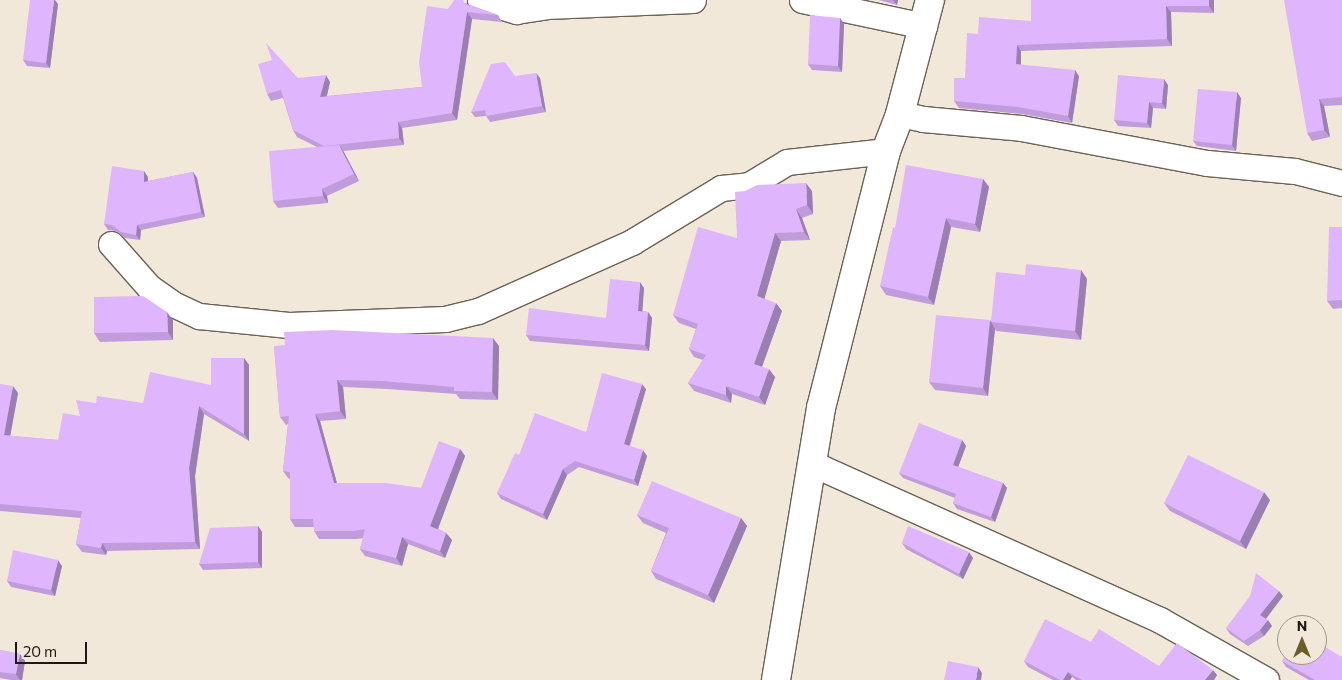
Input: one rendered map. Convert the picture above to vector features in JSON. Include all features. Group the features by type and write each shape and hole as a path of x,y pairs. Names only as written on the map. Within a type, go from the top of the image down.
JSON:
{"street":[{"path":"480,0 516,12 546,6 693,0"},
{"path":"776,680 821,408 886,151 900,114 927,13 802,0"},
{"path":"900,114 923,119 1021,128 1207,163 1294,171 1342,183"},
{"path":"111,244 149,287 173,304 199,316 289,325 445,319 478,311 632,242 721,188 749,185 787,162 886,151"},
{"path":"813,464 1160,620 1266,680"}],"building":[{"path":"30,0 54,0 46,63 23,60"},
{"path":"454,0 463,0 465,4 498,15 467,12 452,113 398,122 399,138 324,146 293,130 281,90 267,94 258,64 272,60 266,43 298,78 326,75 320,97 422,87 419,62 427,6 448,9"},
{"path":"1031,0 1209,0 1209,6 1166,6 1167,39 1017,45 1016,64 1075,70 1068,116 1018,107 954,101 954,78 965,78 967,33 978,34 979,17 1031,21"},
{"path":"1284,0 1342,0 1342,97 1319,99 1324,130 1307,133"},
{"path":"810,15 840,18 838,66 808,64"},
{"path":"505,62 515,76 536,73 542,106 486,116 485,110 471,112 491,64"},
{"path":"1118,75 1164,79 1162,103 1149,102 1147,123 1114,120"},
{"path":"1198,89 1237,92 1232,145 1193,141"},
{"path":"339,145 354,174 322,189 323,196 273,201 269,151"},
{"path":"906,165 983,179 975,224 946,218 928,297 880,286 893,227 895,228"},
{"path":"112,166 144,171 144,182 193,172 201,212 137,225 136,235 121,232 112,225 104,224"},
{"path":"806,183 807,205 796,209 804,232 775,233 757,296 776,303 754,364 769,369 759,397 726,386 726,395 688,383 706,355 689,349 698,324 673,315 698,227 737,238 735,192 745,191 757,185"},
{"path":"1329,227 1342,227 1342,300 1327,301"},
{"path":"1026,264 1081,270 1075,331 991,322 996,272 1025,275"},
{"path":"610,279 640,282 638,311 648,312 645,345 526,335 529,308 606,318"},
{"path":"143,296 167,312 168,332 94,333 94,297"},
{"path":"936,315 990,320 983,388 929,382"},
{"path":"333,330 493,338 492,392 454,391 454,387 382,381 337,380 340,411 315,414 334,483 386,483 421,488 439,441 460,449 430,526 446,533 440,551 402,537 396,558 360,549 365,529 353,531 314,531 313,519 290,519 290,472 283,471 289,416 280,417 274,346 285,345 284,332"},
{"path":"211,358 244,358 244,434 199,406 189,468 195,542 102,543 101,548 76,544 82,511 0,504 0,384 13,386 4,435 58,440 63,413 80,416 76,400 96,403 97,396 143,403 150,372 211,385"},
{"path":"602,373 642,384 624,444 643,450 634,480 575,461 563,469 543,514 497,493 515,453 519,455 535,413 586,432"},
{"path":"919,423 962,440 953,465 1003,483 991,517 953,503 956,494 899,473"},
{"path":"1188,455 1264,492 1240,541 1164,503"},
{"path":"652,481 741,518 708,595 651,571 669,528 637,515"},
{"path":"258,526 258,562 199,564 210,528"},
{"path":"908,526 969,552 959,574 902,543"},
{"path":"13,550 58,560 51,590 7,581"},
{"path":"1256,573 1279,591 1260,615 1268,620 1260,630 1244,641 1226,628 1250,596"},
{"path":"1045,619 1091,642 1099,629 1159,666 1177,643 1213,670 1205,680 1082,680 1068,672 1063,680 1060,680 1024,661"},
{"path":"1327,648 1342,657 1342,680 1315,680 1289,665 1327,665"},
{"path":"0,650 20,654 16,674 0,672"},
{"path":"948,661 978,667 976,680 944,680"}]}
